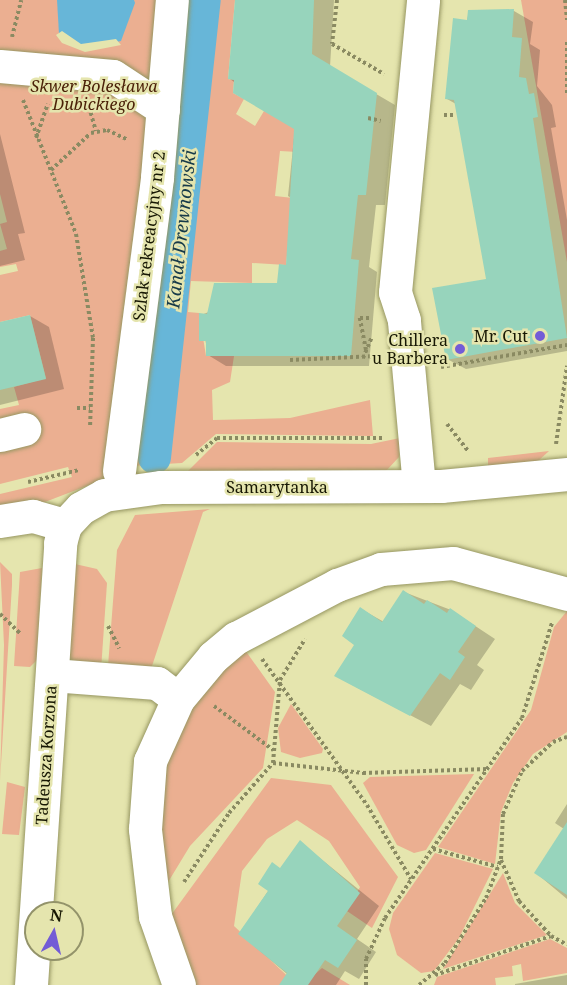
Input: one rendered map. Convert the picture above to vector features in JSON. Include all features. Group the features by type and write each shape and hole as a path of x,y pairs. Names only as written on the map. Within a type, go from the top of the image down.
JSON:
{"street":[{"name":"Szlak rekreacyjny nr 2","path":"119,471 159,156 172,0"},
{"path":"418,486 404,320 395,292 423,0"},
{"path":"7,67 70,71 122,79 163,109"},
{"name":"Samarytanka","path":"65,525 90,501 128,489 418,486 562,460"},
{"path":"0,521 33,516 65,525"},
{"name":"Tadeusza Korzona","path":"31,985 52,675 65,525"},
{"path":"179,985 155,916 145,829 150,760 182,692 236,638 337,585 381,569 453,563 566,594"},
{"path":"52,675 157,683 182,692"}],"path":[{"path":"21,0 13,28 7,67 37,145 51,170 76,234 89,308 90,437"},
{"path":"337,0 332,44 391,78"},
{"path":"565,0 567,20"},
{"path":"567,42 567,96"},
{"path":"37,145 40,116 70,71"},
{"path":"51,170 75,141 99,131 114,132 159,156"},
{"path":"366,351 360,318 378,319"},
{"path":"363,358 377,325"},
{"path":"430,364 453,366 567,345"},
{"path":"290,360 387,355"},
{"path":"562,460 567,366"},
{"path":"76,408 90,408"},
{"path":"442,419 475,461"},
{"path":"191,460 217,438 389,437"},
{"path":"22,484 98,465 101,475 119,471"},
{"path":"366,985 366,958 411,879 522,718 566,594"},
{"path":"236,638 280,680 411,879"},
{"path":"155,916 172,908 229,813 273,763 280,680"},
{"path":"182,692 274,751"},
{"path":"432,976 462,938 498,867 501,860 502,814 522,771 553,742 567,737"},
{"path":"273,763 342,771 488,769"},
{"path":"433,849 498,867"},
{"path":"501,860 519,901 551,936 567,945"},
{"path":"419,985 432,976 551,936"}],"green space":[{"name":"Skwer Bolesława Dubickiego","path":"0,0 235,0 228,79 234,80 233,93 244,99 236,114 255,126 264,111 301,118 298,152 280,151 275,196 293,198 286,265 252,263 252,283 191,281 188,312 199,313 206,356 234,356 230,382 212,390 213,420 290,418 370,400 373,436 216,434 182,463 131,466 139,475 97,482 45,502 0,508 0,494 72,477 68,467 0,484 0,409 19,405 14,387 46,378 30,315 0,322 0,275 18,271 16,264 0,267 0,251 7,249 0,224 7,222 0,194"},
{"path":"521,0 567,0 567,262"},
{"path":"400,438 399,457 386,471 188,471 217,442 371,444"},
{"path":"549,451 537,462 488,466 488,458"},
{"path":"210,509 203,512 150,672 108,666 117,550 135,515"},
{"path":"0,562 12,574 12,585 0,781 4,645"},
{"path":"75,564 97,569 107,583 101,670 69,664"},
{"path":"42,568 37,660 30,667 14,666 20,572"},
{"path":"567,611 567,732 533,754 513,783 501,812 495,864 438,847 531,710 554,627"},
{"path":"245,650 275,692 263,768 190,846 159,897 157,763 183,704"},
{"path":"291,704 323,749 322,753 300,758 281,752 278,728"},
{"path":"474,774 426,850 414,853 397,845 363,783 370,777"},
{"path":"271,778 331,785 398,877 372,928 347,911 360,887 329,841 297,820 267,839 242,871 234,926 297,985 193,985 166,922"},
{"path":"7,782 25,787 19,835 2,834"},
{"path":"435,853 493,869 459,938 434,971 421,973 397,955 389,929 393,913"},
{"path":"503,873 515,903 547,935 443,969"},
{"path":"550,939 567,948 567,973 523,981 521,964 512,966 513,976 495,978 496,985 434,985 437,977"},
{"path":"322,968 350,985 303,985"}],"water":[{"path":"57,0 134,0 135,3 121,41 86,49 59,34"}],"pier":[{"path":"62,31 81,44 116,39 121,45 85,52 62,43 56,35"}],"building":[{"path":"235,0 314,0 312,54 377,93 366,195 358,195 351,259 359,260 351,356 206,356 206,341 199,341 199,313 207,314 214,283 277,283 279,264 286,265 294,129 233,93 234,80 228,79"},
{"path":"514,9 512,37 522,38 519,77 526,78 529,94 534,93 538,117 533,118 567,338 446,360 432,288 486,279 454,100 445,99 453,18 467,20 468,10"},
{"path":"30,315 46,379 0,390 0,322"},
{"path":"403,590 424,604 427,600 447,613 450,608 476,626 458,652 465,657 450,680 440,673 410,716 334,676 354,645 342,636 360,607 382,622"},
{"path":"567,822 567,895 534,873"},
{"path":"300,840 360,893 337,926 357,940 338,968 325,960 308,985 279,985 287,973 238,934 268,891 258,884 272,862 280,868"}],"waterway":[{"name":"Kanał Drewnowski","path":"154,457 204,0"}],"place":[{"name":"Mr. Cut","path":"540,336"},
{"name":"Chillera u Barbera","path":"460,349"}]}
